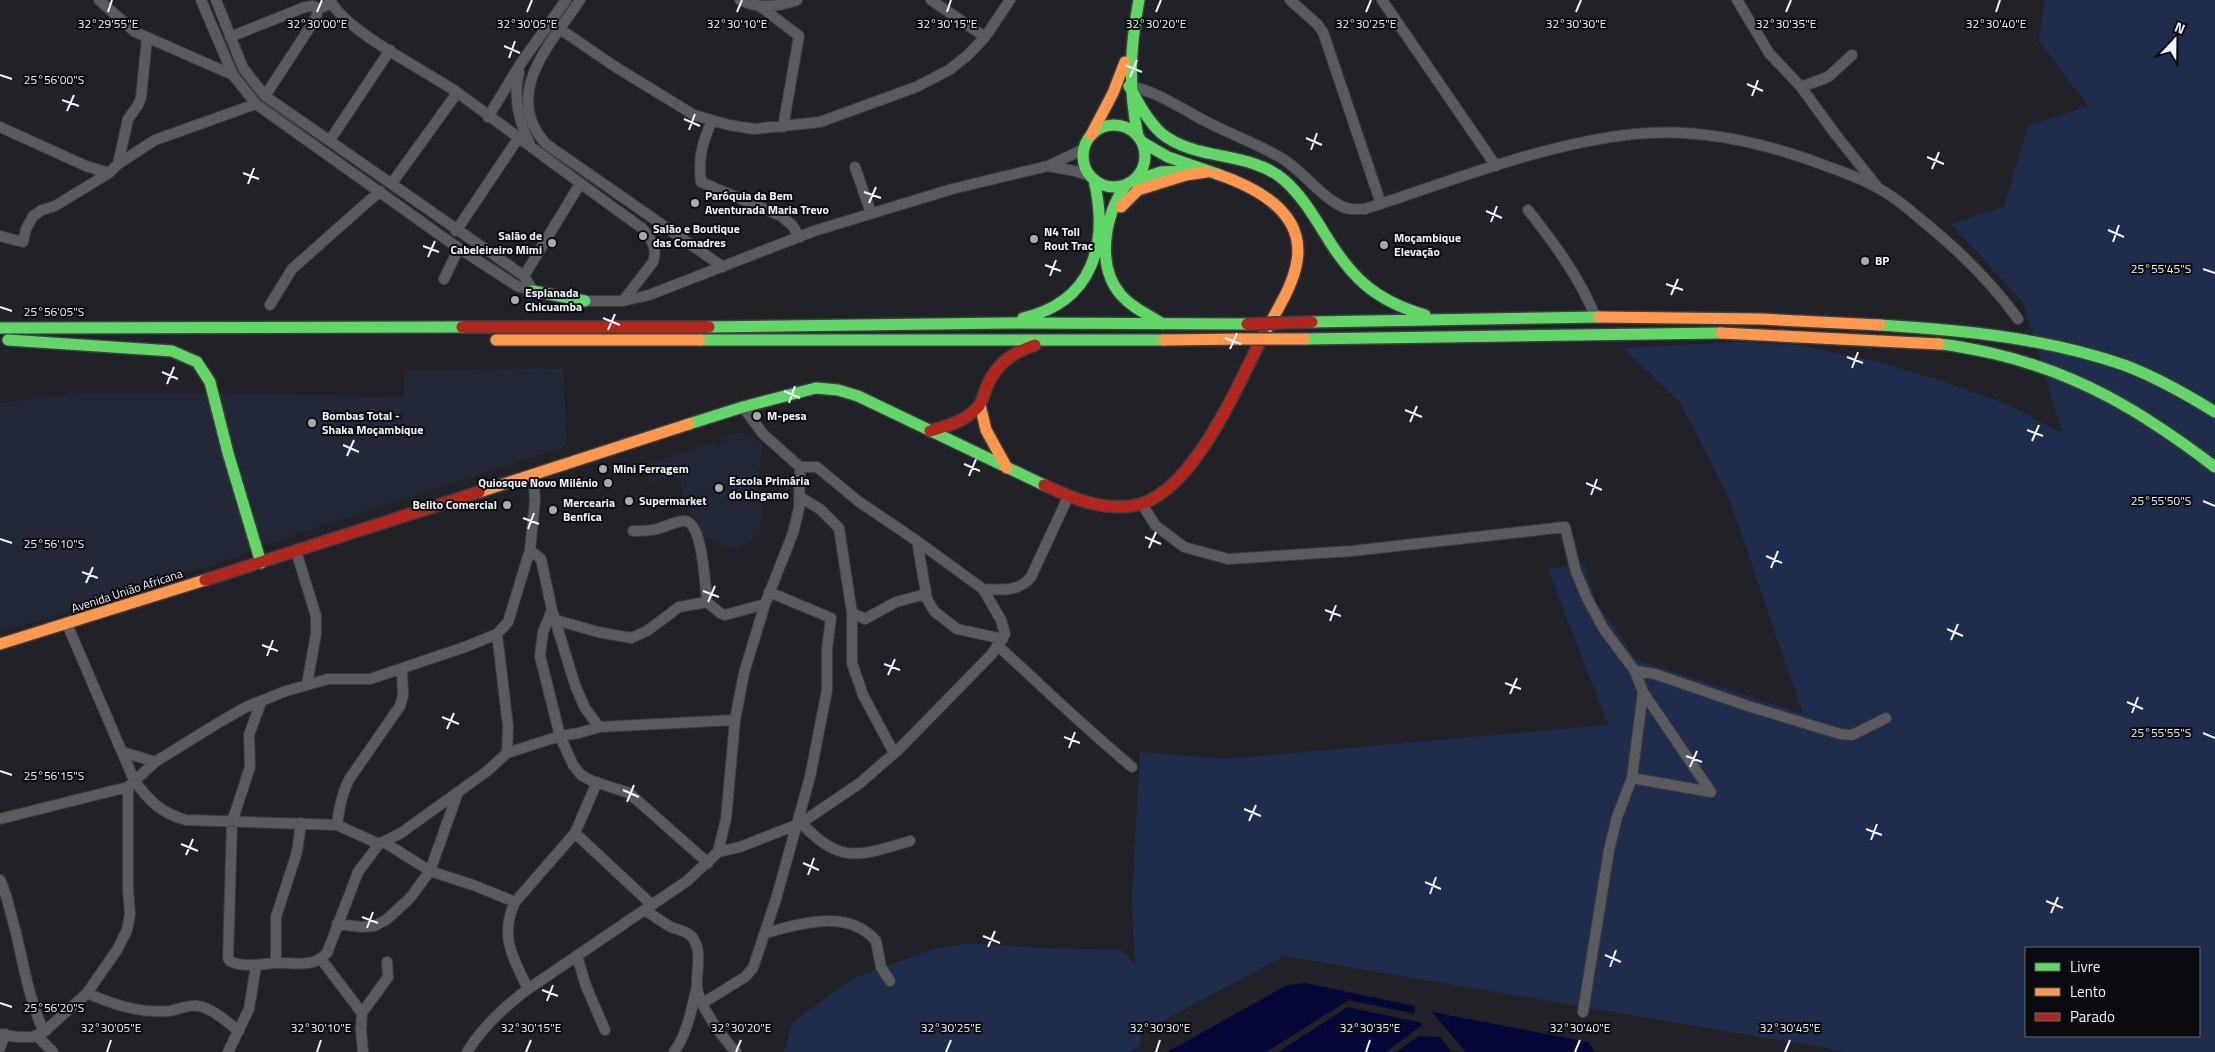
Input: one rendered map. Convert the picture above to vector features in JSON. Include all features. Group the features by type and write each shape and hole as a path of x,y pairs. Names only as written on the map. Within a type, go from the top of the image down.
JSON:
{"main road":[{"path":"1139,0 1130,50 1129,86 1145,159 1139,175 1115,201 1107,234 1106,250 1117,288 1126,299 1163,324"},
{"path":"1008,323 1045,312 1057,305 1078,288 1087,275 1097,253 1099,240 1099,197 1083,160 1084,149 1113,93 1130,50"},
{"path":"1129,86 1154,124 1167,137 1186,145 1268,168 1284,179 1307,203 1344,262 1360,283 1383,300 1406,310 1446,320"},
{"path":"1090,137 1102,128 1118,125 1132,131 1140,139 1168,157 1207,172"},
{"path":"1092,178 1109,187 1130,183 1161,172 1207,172"},
{"path":"1107,234 1118,210 1138,190 1186,175 1207,172"},
{"name":"Avenida União Africana","path":"0,644 262,563 296,550 533,474 799,391 826,388 858,396 1068,497 1094,506 1109,509 1128,509 1142,504 1163,494 1176,484 1199,455 1288,289 1297,261 1297,243 1291,222 1275,203 1244,183 1207,172"},
{"path":"533,291 585,301"},
{"path":"0,328 680,327 1008,323 1247,324 1596,318 1770,319 1974,332 2041,342 2104,358 2190,394 2215,412"},
{"path":"482,340 1061,341 1745,333 1944,344 2059,373 2100,392 2165,428 2215,467"},
{"path":"2,340 179,340"},
{"path":"2,340 172,351 194,360 205,372 210,382 239,489 262,563"},
{"path":"1007,468 982,423 980,405 988,381 1002,361 1021,349 1061,341"},
{"path":"930,431 961,421 980,405"}],"street":[{"path":"99,0 122,23 147,38 232,75"},
{"path":"201,0 232,75 256,104 459,248 517,286 533,291"},
{"path":"216,0 242,68 265,96 282,110 330,140 392,183 456,231 524,276 533,291"},
{"path":"488,117 521,64 566,0"},
{"path":"580,0 536,66 529,82 528,111 539,136 546,144 586,174 723,267"},
{"path":"761,7 783,5 797,0"},
{"path":"931,0 985,37"},
{"path":"560,29 694,115 754,129 820,122 916,87 949,70 968,55 985,37 1010,0"},
{"path":"1290,0 1317,24 1323,32 1381,204"},
{"path":"1382,0 1496,166"},
{"path":"1737,0 1769,53 1801,86 1836,135 1878,188"},
{"path":"265,96 316,18 318,9 331,1 342,16 390,50 457,93 642,228 656,249 654,262 623,301"},
{"path":"746,1 761,7 799,36 783,127"},
{"path":"230,37 306,7 313,6 318,9"},
{"path":"118,164 128,119 141,98 147,38"},
{"path":"330,140 390,50"},
{"path":"1801,86 1828,76 1852,55"},
{"path":"521,64 517,81 518,105 521,126 530,145"},
{"path":"1113,93 1129,86 1144,89 1185,108 1208,123 1270,151 1292,166 1330,199 1346,208 1365,209 1496,166 1577,144 1634,134 1680,132 1722,136 1774,148 1814,161 1878,188 1906,207 1956,250 2008,304 2018,318"},
{"path":"392,183 457,93"},
{"path":"0,236 24,242 26,228 33,216 42,210 54,206 109,173 118,164 155,140 256,104"},
{"path":"712,120 701,148 699,164 701,182 781,216 792,225 800,237"},
{"path":"0,127 86,166 109,173"},
{"path":"456,231 519,137"},
{"path":"585,301 623,301 649,295 800,237 952,189 1048,166 1084,149"},
{"path":"1048,166 1075,171 1092,178"},
{"path":"855,167 872,213"},
{"path":"524,276 580,184"},
{"path":"270,305 292,269 380,191"},
{"path":"1528,210 1550,239 1587,296 1596,318"},
{"path":"444,279 459,248"},
{"path":"718,852 740,847 798,824 860,784 894,753 992,654 1005,634 1001,620 983,590 917,541 858,501 817,467 800,467 762,434 743,408"},
{"path":"467,1052 479,1033 504,1007 688,881 718,852 726,819 735,720 744,673 769,592 793,533 800,497 800,467"},
{"path":"0,819 131,783 155,762 246,707 307,684 340,677 370,679 497,634 508,622 530,550 535,500 533,474"},
{"path":"800,497 820,509 839,528 852,613 852,663 857,680 894,753"},
{"path":"983,590 1012,590 1031,577 1068,497"},
{"path":"1142,504 1155,525 1184,546 1228,558 1352,551 1565,527 1576,572 1603,628 1634,671 1643,692 1711,792 1632,778"},
{"path":"633,531 654,530 682,521 689,522 698,537 707,602 725,615 765,604"},
{"path":"917,541 926,594 934,611 957,629 1000,642 1080,724 1132,767"},
{"path":"296,550 316,616 316,634 307,684"},
{"path":"530,550 541,559 554,615 575,685 584,708 599,727"},
{"path":"703,1003 750,974 798,824 810,777 827,690 827,650 831,621 829,617 769,592"},
{"path":"852,613 865,618 896,602 926,594"},
{"path":"554,615 598,632 631,638 647,631 680,607 707,602"},
{"path":"554,615 543,632 540,656 560,736 572,766 581,775 630,793 708,863"},
{"path":"0,1048 2,1034 17,1037 41,1034 87,993 117,950 127,930 130,914 128,889 131,783 123,752 67,624"},
{"path":"497,634 508,726 507,753"},
{"path":"337,825 345,788 355,770 400,706 402,669"},
{"path":"1634,671 1655,674 1748,706 1840,734 1852,735 1886,718"},
{"path":"1583,1012 1608,850 1617,817 1632,778 1643,692"},
{"path":"261,702 249,735 250,767 232,822 228,958 236,963 256,966 276,963 308,964 321,959 327,952 358,872 382,843 400,833 486,772 507,753 560,736 579,734 599,727 735,720"},
{"path":"123,752 155,762"},
{"path":"528,989 512,954 508,938 508,924 516,902 575,832 597,782"},
{"path":"131,783 151,802 169,815 186,820 337,825 382,843 430,871 516,902"},
{"path":"337,924 362,927 374,926 386,920 410,898 430,871 459,791"},
{"path":"276,963 276,918 297,852 301,823"},
{"path":"798,824 818,841 833,850 852,854 870,853 910,841"},
{"path":"575,832 661,921 691,936 696,946 698,963 697,987 688,1025 682,1041 674,1052"},
{"path":"0,880 20,945 41,1034 53,1052"},
{"path":"764,933 819,920 834,921 862,930 876,941 881,966 890,982"},
{"path":"577,956 586,986 604,1030"},
{"path":"321,959 362,1013"},
{"path":"363,1052 362,1013 388,977 387,962"},
{"path":"228,1052 250,1009 256,966"},
{"path":"697,987 703,1003 726,1041 736,1052"},
{"path":"87,993 121,1008 149,1011 171,1010 190,1005 202,1007 213,1012 238,1031"}],"shaded area":[{"path":"2045,0 2215,0 2215,1052 1848,1052 1284,956 1140,1033 1141,1045 1129,1052 784,1052 793,1022 854,978 934,949 971,943 1042,948 1121,950 1135,964 1132,895 1140,752 1226,759 1608,725 1548,569 1583,562 1596,602 1637,660 1803,714 1730,501 1680,402 1623,348 1734,342 1799,345 1875,361 1939,380 2007,404 2063,434 2023,303 1951,224 2004,207 2028,126 2088,106 2039,41"},
{"path":"563,369 567,446 275,541 244,554 81,608 0,632 0,403 79,393 206,393 404,397 405,371"},
{"name":"Escola Primária do Lingamo","path":"740,432 762,443 757,493 759,493 762,512 759,534 738,550 706,539 686,507 678,475 650,483 644,465 714,442 715,447 722,445 721,439"},
{"path":"1305,983 1415,1006 1414,1014 1349,1000 1266,1052 1167,1052 1287,985"},
{"path":"1348,1007 1422,1023 1422,1025 1386,1052 1278,1052"},
{"path":"1432,1012 1588,1042 1595,1052 1466,1052"},
{"path":"1419,1036 1440,1037 1452,1052 1396,1052"}],"traffic: fast":[{"path":"1138,136 1131,68 1139,0"},
{"path":"1129,86 1151,122 1161,133 1175,142 1206,153 1255,164 1284,180 1315,217 1333,247 1353,273 1377,294 1391,302 1425,315"},
{"path":"1114,125 1126,127 1136,134 1143,144 1145,156 1143,168 1136,178 1126,185 1114,187 1102,185 1092,178 1085,168 1083,156 1085,144 1092,134 1102,127 1114,125"},
{"path":"1142,142 1168,157 1217,174"},
{"path":"1134,181 1161,172 1182,171"},
{"path":"1023,318 1047,310 1066,299 1080,284 1090,267 1097,248 1099,226 1094,180"},
{"path":"1126,185 1113,210 1108,225 1106,240 1108,269 1113,283 1125,300 1163,324"},
{"path":"533,291 585,301"},
{"path":"1312,322 1599,317"},
{"path":"709,327 1008,323 1247,324"},
{"path":"1880,325 1973,333 2064,348 2124,365 2148,375 2182,392 2215,412"},
{"path":"0,328 462,327"},
{"path":"1304,339 1721,333"},
{"path":"8,340 172,351 197,362 210,382 228,453 261,563"},
{"path":"700,340 1164,340"},
{"path":"1939,344 1958,346 2023,361 2082,384 2136,412 2189,447 2215,467"},
{"path":"689,424 743,407 816,388 838,390 858,396 1044,485"}],"traffic: slow":[{"path":"1091,135 1113,93 1125,62"},
{"path":"1121,207 1138,190 1186,175 1207,172"},
{"path":"1217,174 1232,179 1261,194 1285,215 1293,229 1297,244 1295,271 1284,299 1264,334"},
{"path":"1599,317 1760,319 1880,325"},
{"path":"1721,333 1939,344"},
{"path":"1164,340 1242,339"},
{"path":"1242,339 1304,339"},
{"path":"496,340 700,340"},
{"path":"980,405 986,430 1007,468"},
{"path":"479,492 689,424"},
{"path":"0,644 205,580"}],"traffic: jam":[{"path":"1247,324 1312,322"},
{"path":"462,327 709,327"},
{"path":"1044,485 1097,505 1131,506 1153,499 1174,483 1211,436 1264,334"},
{"path":"930,431 956,422 973,412 980,405 995,371 1012,355 1035,345"},
{"path":"205,580 479,492"}],"place":[{"name":"Paróquia da Bem Aventurada Maria Trevo","path":"695,203"},
{"name":"Salão e Boutique das Comadres","path":"643,236"},
{"name":"N4 Toll Rout Trac","path":"1034,239"},
{"name":"Salão de Cabeleireiro Mimi","path":"552,243"},
{"name":"Moçambique Elevação","path":"1384,245"},
{"name":"BP","path":"1865,261"},
{"name":"Esplanada Chicuamba","path":"515,300"},
{"name":"M-pesa","path":"757,416"},
{"name":"Bombas Total - Shaka Moçambique","path":"312,423"},
{"name":"Mini Ferragem","path":"603,469"},
{"name":"Quiosque Novo Milénio","path":"608,483"},
{"name":"Escola Primária do Lingamo","path":"719,488"},
{"name":"Supermarket","path":"629,501"},
{"name":"Belito Comercial","path":"507,505"},
{"name":"Mercearia Benfica","path":"553,510"}]}
